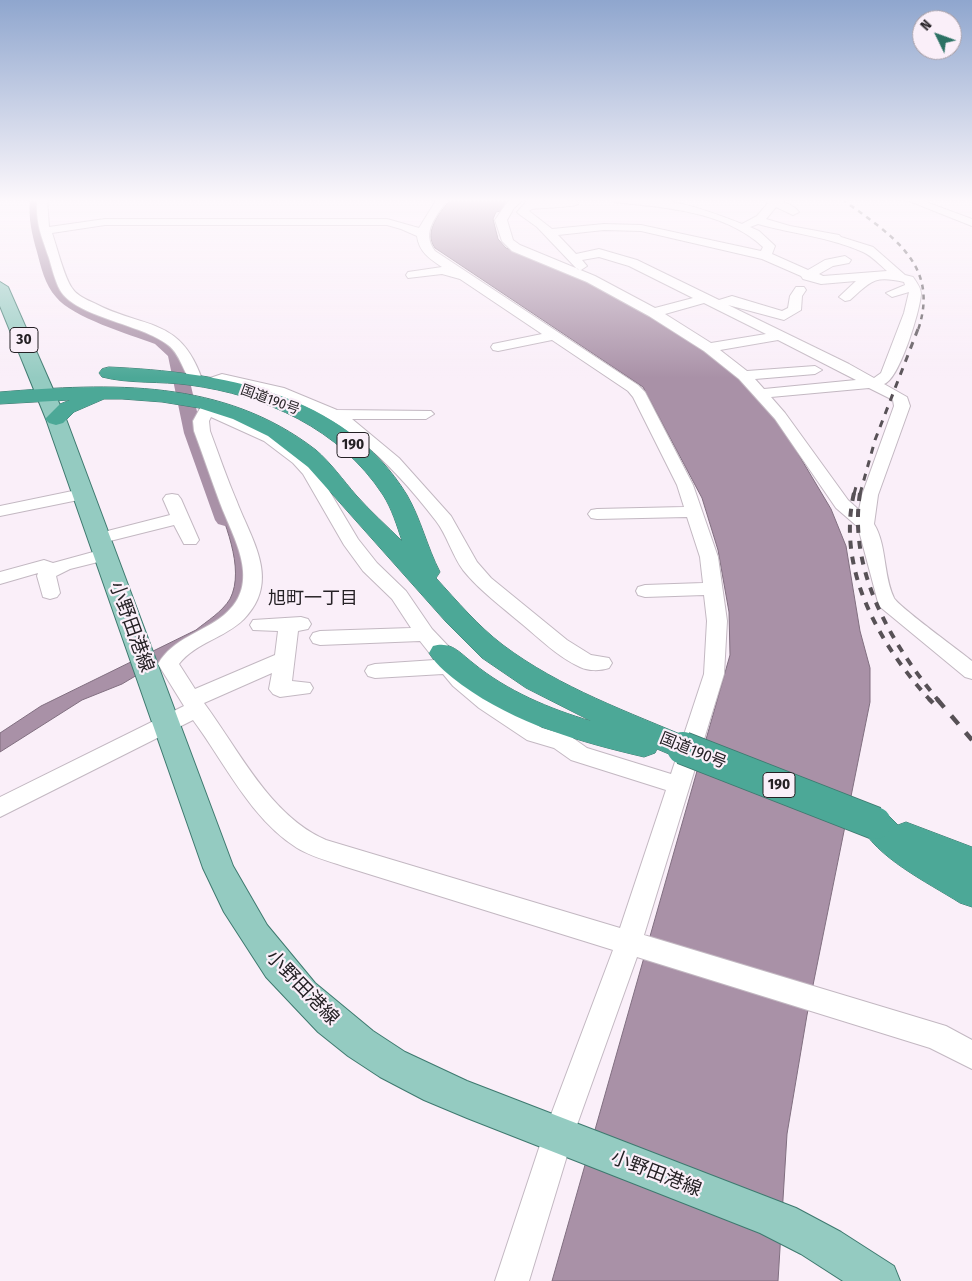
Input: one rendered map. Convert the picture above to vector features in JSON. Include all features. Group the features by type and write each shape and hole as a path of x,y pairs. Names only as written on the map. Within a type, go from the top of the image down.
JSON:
{"highway":[{"name":"国道190号","path":"0,398 86,374 192,391 265,426 302,450 322,468 355,509 401,554 472,633 494,652 544,686 683,748 972,862"},
{"name":"国道190号","path":"0,380 42,386 131,392 251,391 298,409 327,424 354,446 395,496 420,559 440,598"},
{"path":"56,419 72,405 100,396 192,391"},
{"path":"438,651 490,691 534,712 601,734 633,742 661,748 683,748"},
{"path":"875,823 896,844 972,892"}],"main road":[{"name":"30","path":"0,287 42,386"},
{"name":"小野田港線","path":"42,386 56,419 145,664 164,723 218,868 233,901 251,932 271,959 305,997 341,1029 367,1048 426,1082 567,1140 793,1227 879,1281"}],"street":[{"path":"54,259 63,284 74,298 91,308 150,330 176,344 187,356 192,391 201,420 202,431 230,507 248,547 252,561 252,576 246,603 239,613 171,658 168,664 194,705 262,800 283,824 304,840 343,856 936,1036 972,1055"},
{"path":"438,259 633,388 640,395 685,484 709,557 716,621 714,674 680,785 636,945 567,1140 512,1281"},
{"path":"542,259 591,279 654,312 710,348 744,376 806,450 842,504 865,524 870,532 873,554 886,602 972,672"},
{"path":"574,259 591,279"},
{"path":"619,259 633,263 712,301 874,383 902,400 902,406 870,495 865,524"},
{"path":"761,394 874,383 883,380 893,365 914,303 913,286 909,280 898,276 868,277 847,287 829,280 808,276 772,259"},
{"path":"879,259 898,276"},
{"path":"808,276 829,263 845,260"},
{"path":"412,275 443,270 466,278"},
{"path":"847,287 868,277"},
{"path":"892,293 913,286"},
{"path":"654,312 712,301 732,300 784,316 794,310 797,296 780,299"},
{"path":"498,347 553,336"},
{"path":"710,348 778,336"},
{"path":"744,376 815,370"},
{"path":"192,391 222,378 279,391 335,415 375,444 400,468 445,520 469,565 484,582 560,645 587,662 602,663"},
{"path":"192,391 270,438 299,460 310,472 350,541 370,567 399,596 460,681 488,703 535,734 562,742 579,754 606,764 680,785"},
{"path":"335,415 426,414"},
{"path":"0,511 82,494"},
{"path":"172,499 190,540"},
{"path":"597,514 693,512"},
{"path":"50,593 46,576 52,570 101,547 180,518"},
{"path":"0,578 44,566 52,570"},
{"path":"645,590 712,589"},
{"path":"260,625 296,624 284,659 280,689 303,688"},
{"path":"320,638 438,651"},
{"path":"375,671 438,651"},
{"path":"0,808 284,659"}],"shaded area":[{"path":"451,259 533,259 585,279 636,306 696,343 730,370 778,420 831,509 846,546 860,631 870,668 870,702 807,1015 787,1134 778,1281 552,1281 730,655 729,612 718,550 702,498 643,387"},
{"path":"213,490 246,561 240,605 169,656 122,684 82,700 0,752 0,733 41,706 196,630 227,604 234,587 236,573 227,529"}],"waterway":[{"path":"46,259 60,293 71,303 85,311 161,341 171,348 176,356 193,433 225,520"}],"railway":[{"path":"910,259 916,268 922,286 923,307 918,330"},
{"path":"860,494 875,440 918,329"},
{"path":"854,494 857,483"},
{"path":"854,493 850,522 851,550 857,578 866,605 894,655 930,700"},
{"path":"860,493 858,522 860,550 876,604 904,654 938,700"},
{"path":"937,699 972,740"},
{"path":"930,700 933,703"}],"district":[{"name":"旭町一丁目","path":"313,599"}]}
